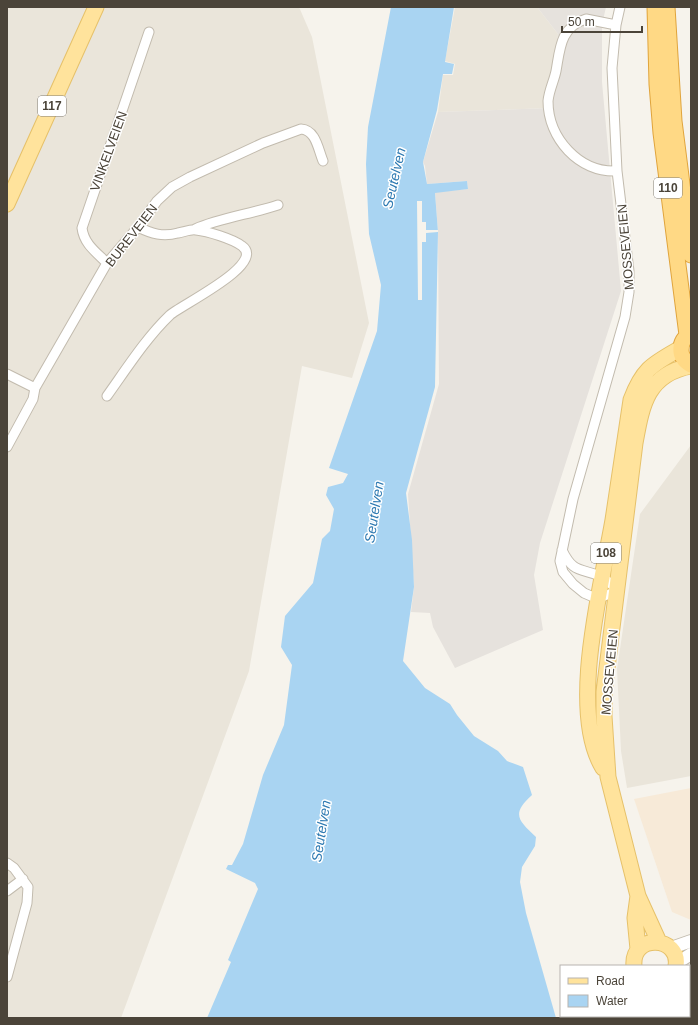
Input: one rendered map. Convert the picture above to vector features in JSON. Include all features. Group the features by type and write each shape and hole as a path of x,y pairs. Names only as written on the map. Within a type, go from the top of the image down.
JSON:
{"highway":[{"name":"110","path":"655,7 657,84 661,133 686,339 683,357 691,366"},
{"name":"110","path":"667,7 674,121 691,255"}],"main road":[{"name":"117","path":"7,204 96,7"},
{"name":"MOSSEVEIEN","path":"608,777 599,762 592,733 587,697 598,599 631,400 637,385 646,371 686,339"},
{"name":"MOSSEVEIEN","path":"665,945 638,896 608,777 604,692 618,590 635,443 643,407 648,394 657,381 668,373 691,366"},
{"name":"MOSSEVEIEN","path":"638,896 634,918 638,949"},
{"path":"638,949 644,944 665,945"},
{"name":"108","path":"665,945 675,955 677,965"},
{"name":"108","path":"634,965 634,956 638,949"}],"street":[{"name":"MOSSEVEIEN","path":"598,599 584,593 563,572 560,561 573,499 625,316 629,292 629,271 617,171 612,68 616,25 620,7"},
{"path":"616,25 586,19 572,27 560,45 548,100 552,127 558,139 569,151 576,158 597,169 617,171"},
{"name":"VINKELVEIEN","path":"107,262 90,247 83,237 82,228 149,32"},
{"name":"BUREVEIEN","path":"7,447 33,399 35,388 107,262 138,227 157,201 172,187 275,138 301,129 307,129 313,134 323,161"},
{"path":"138,227 152,234 167,236 195,230 205,225 248,215 278,205"},
{"path":"106,396 149,338 172,313 234,273 243,264 246,251 242,246 195,230"},
{"path":"7,374 35,388"},
{"path":"562,550 568,562 576,568 602,577 618,590 598,599"},
{"path":"7,863 14,868 28,887 27,903 7,977"},
{"path":"7,891 23,879"},
{"path":"665,945 691,941"},
{"path":"677,965 691,954"}],"shaded area":[{"path":"7,7 299,7 312,37 369,323 352,378 302,366 249,671 121,1018 7,1018"},
{"path":"455,7 537,7 558,34 551,108 438,112 443,75 453,75 455,64 445,61"},
{"path":"537,7 606,7 602,25 602,82 621,291 540,543 534,575 543,630 455,668 433,627 430,613 411,612 414,587 408,494 439,384 438,232 435,192 468,189 467,181 427,184 425,166 423,162 438,112 551,108 558,34"},
{"path":"691,445 691,776 627,788 621,751 617,669 640,514"},
{"path":"691,788 691,920 672,912 634,799"}],"water":[{"name":"Seutelven","path":"391,7 454,7 445,62 454,64 452,74 443,74 437,110 423,162 427,184 467,181 468,189 435,193 438,232 435,387 406,493 412,540 414,587 403,661 425,688 450,704 474,736 498,751 507,761 523,767 532,795 521,807 519,817 525,826 536,837 535,846 522,867 520,882 526,913 556,1018 207,1018 231,962 228,960 258,889 255,883 226,869 228,865 232,865 243,844 263,775 284,725 292,665 281,647 285,616 313,583 322,539 330,531 334,509 326,495 328,487 343,483 348,474 329,468 377,331 381,285 369,234 366,164 368,127"}],"pier":[{"path":"417,201 422,201 422,222 426,222 426,230 438,230 438,232 426,233 426,242 422,242 422,300 418,300"}]}
